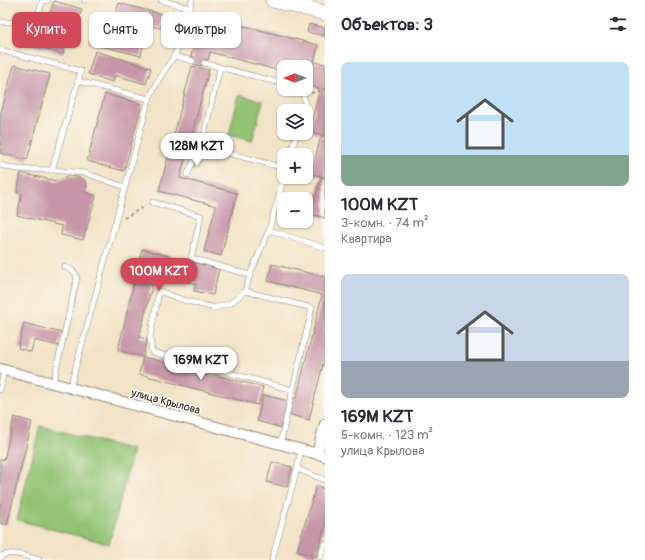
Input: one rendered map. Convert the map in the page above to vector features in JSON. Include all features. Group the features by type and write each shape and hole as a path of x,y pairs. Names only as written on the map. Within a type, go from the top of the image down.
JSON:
{"main road":[{"path":"272,0 325,13"}],"street":[{"name":"улица Крылова","path":"2,370 321,455"},
{"path":"321,455 325,424"}],"lane":[{"path":"0,22 36,22 42,2 48,0"},
{"path":"162,0 189,8"},
{"path":"70,388 149,99 181,42 192,0"},
{"path":"0,50 81,71 52,170"},
{"path":"174,56 192,61"},
{"path":"204,63 277,82"},
{"path":"187,175 200,146 220,68"},
{"path":"78,81 149,99"},
{"path":"200,146 277,166"},
{"path":"0,165 16,169 85,173 124,187"},
{"path":"282,184 269,230 250,275 245,291 231,303 215,308 183,300 159,291 150,338 152,352 293,390"},
{"path":"152,202 201,216 191,258 250,275"},
{"path":"269,230 325,248"},
{"path":"53,383 77,278 74,270 65,267"},
{"path":"245,291 312,308 280,444"},
{"path":"0,390 2,370"},
{"path":"272,560 301,450"},
{"path":"297,469 325,480"},
{"path":"320,557 325,544"},
{"path":"0,560 1,556 11,553 39,560"}],"path":[{"path":"313,91 325,89"},
{"path":"115,224 152,202"}],"green space":[{"path":"239,95 263,101 252,141 229,135"},
{"path":"40,426 133,450 109,544 17,520"}],"building":[{"path":"54,1 82,9 81,12 50,12"},
{"path":"119,3 153,12 116,12"},
{"path":"153,12 161,14 160,28 153,26"},
{"path":"309,24 325,28 325,36 307,32"},
{"path":"241,25 318,45 314,62 325,64 325,136 313,132 313,116 320,89 313,87 313,60 277,60 277,70 210,52 208,60 204,59 202,66 193,64 195,57 191,56 193,48 241,48"},
{"path":"41,48 65,48 63,54"},
{"path":"109,48 143,48 141,56"},
{"path":"95,51 151,68 146,84 115,75 113,82 88,74"},
{"path":"14,65 50,74 27,160 0,153 0,116"},
{"path":"192,66 209,70 180,178 237,193 221,256 204,251 216,206 159,191"},
{"path":"105,94 142,104 124,171 87,161"},
{"path":"321,136 325,137 325,177 313,174 313,166"},
{"path":"21,173 56,181 69,176 78,177 85,181 87,188 85,192 96,196 83,240 61,235 62,226 17,215 22,194 17,193"},
{"path":"321,177 325,178 325,218 313,215 313,207"},
{"path":"142,249 219,269 213,295 194,291 196,284 155,274 139,337 147,339 143,357 118,350"},
{"path":"272,264 325,277 325,356 309,420 288,414 292,397 296,399 322,295 268,281"},
{"path":"24,323 62,333 59,346 34,340 31,352 18,348"},
{"path":"143,357 263,387 258,405 139,374"},
{"path":"263,395 289,401 282,428 257,421"},
{"path":"14,417 32,422 7,525 0,523 0,459 4,460"},
{"path":"272,462 292,467 287,487 267,482"},
{"path":"316,486 325,489 325,525 316,557 297,551"}]}
